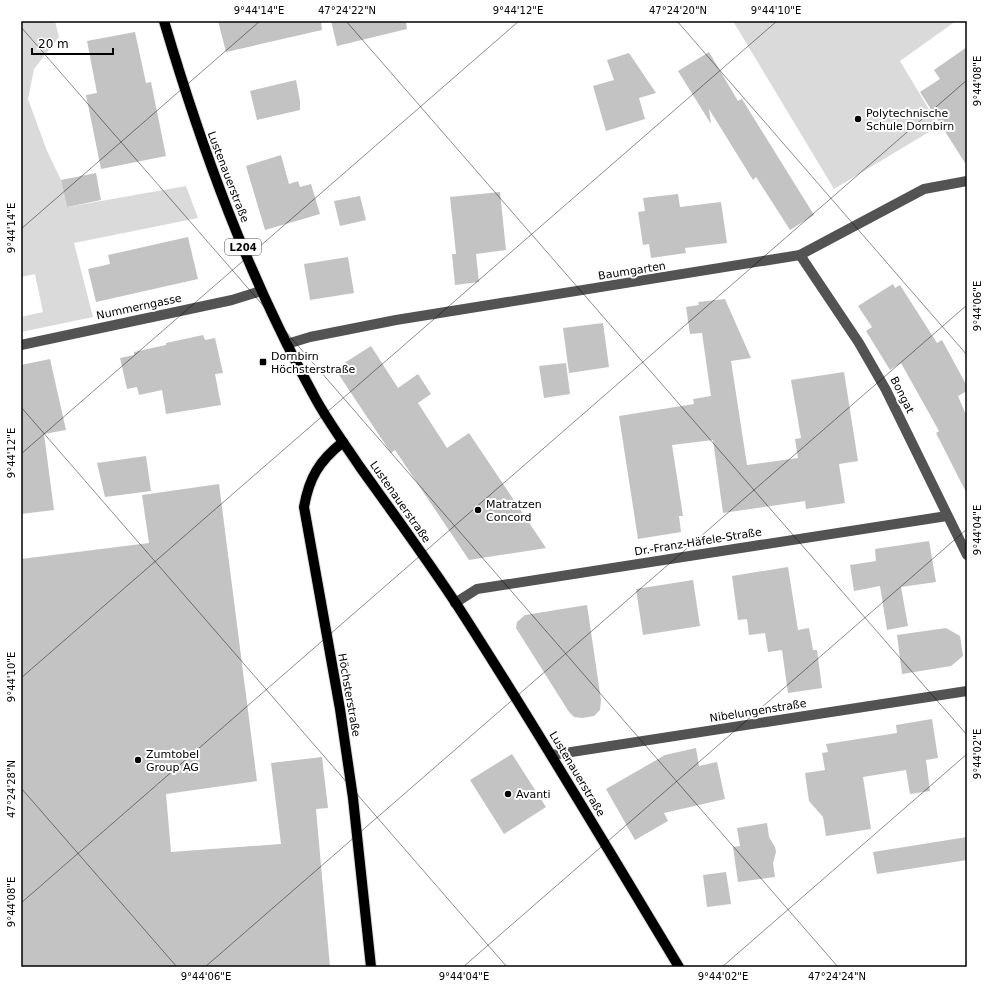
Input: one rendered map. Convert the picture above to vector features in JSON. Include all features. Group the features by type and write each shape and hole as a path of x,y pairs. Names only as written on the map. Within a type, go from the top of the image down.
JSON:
{"main road":[{"name":"Lustenauerstraße","path":"164,21 202,143 231,219 261,291 314,396 343,442 455,603 552,755 679,967"},
{"name":"Höchsterstraße","path":"343,442 332,450 317,468 307,488 304,507 341,716 354,806 371,967"}],"street":[{"name":"Baumgarten","path":"287,344 310,337 396,320 800,255 924,188 967,181"},
{"name":"Bongat","path":"800,255 859,343 886,390 967,555"},
{"name":"Nummerngasse","path":"21,344 232,300 261,291"},
{"name":"Dr.-Franz-Häfele-Straße","path":"455,603 477,589 947,516"},
{"name":"Nibelungenstraße","path":"552,755 967,691"}],"shaded area":[{"path":"21,21 55,21 59,37 34,69 28,99 47,151 61,180 67,207 186,186 198,218 74,243 93,317 21,332 21,317 43,312 35,274 21,277"},
{"path":"733,21 956,21 900,61 939,126 834,189"}],"building":[{"path":"218,21 321,21 322,30 226,52"},
{"path":"331,21 406,21 407,29 337,46"},
{"path":"135,32 146,83 151,82 166,156 101,169 86,95 97,93 87,41"},
{"path":"967,47 967,166 920,92 940,79 934,70"},
{"path":"709,52 738,101 742,99 814,215 790,230 756,177 753,180 709,109 711,124 678,71"},
{"path":"629,53 656,93 639,98 645,119 606,131 593,86 614,80 607,60"},
{"path":"296,80 300,110 257,120 250,91"},
{"path":"281,155 289,184 298,181 300,187 311,184 320,214 265,230 246,166"},
{"path":"96,173 101,200 67,207 61,180"},
{"path":"500,192 506,250 476,254 479,282 455,285 452,254 456,254 450,197"},
{"path":"678,194 680,207 721,202 727,243 685,248 686,253 651,258 649,244 643,245 638,212 645,211 643,198"},
{"path":"360,196 366,220 340,226 334,201"},
{"path":"188,237 198,279 96,302 88,269 110,264 108,255"},
{"path":"348,257 354,293 310,300 304,264"},
{"path":"893,284 895,288 900,285 937,343 942,340 967,386 967,391 958,396 967,417 967,494 936,433 939,431 901,363 890,370 866,331 872,327 858,306"},
{"path":"725,299 751,358 731,361 747,465 798,458 795,439 801,438 791,380 844,372 858,461 839,464 845,503 806,509 805,501 723,513 713,440 672,445 683,516 679,516 681,532 638,539 619,416 694,404 693,399 711,396 702,333 690,334 686,307 699,305 698,302"},
{"path":"603,323 609,367 569,373 563,328"},
{"path":"203,335 205,340 215,338 223,373 215,374 221,405 166,414 162,390 139,395 137,387 127,389 120,358 134,355 134,352 166,345 166,343"},
{"path":"371,346 398,388 418,374 431,394 418,403 447,448 469,433 546,548 469,560 395,450 391,453 335,369"},
{"path":"50,359 66,430 44,434 54,510 21,514 21,365"},
{"path":"566,363 570,394 544,398 539,366"},
{"path":"146,456 151,491 105,497 97,463"},
{"name":"Zumtobel Group AG","path":"219,484 257,781 166,794 171,852 281,844 271,763 322,757 328,808 316,809 330,967 21,967 21,559 149,543 142,495"},
{"path":"929,541 936,582 901,587 908,626 887,630 880,586 854,591 850,565 876,561 875,549"},
{"path":"788,567 798,630 809,628 813,650 817,650 822,688 788,693 782,650 768,652 765,633 749,635 747,619 738,620 732,576"},
{"path":"693,580 700,626 643,635 636,589"},
{"path":"587,605 601,700 600,710 594,716 582,718 574,717 569,712 516,628 517,622 525,615"},
{"path":"946,628 960,636 963,656 951,666 902,674 897,635"},
{"path":"932,719 938,758 926,760 930,791 910,794 906,770 863,777 871,829 826,836 823,817 809,801 805,773 825,770 822,753 828,752 826,744 897,733 896,725"},
{"path":"696,748 699,766 717,762 725,799 664,813 668,821 635,840 606,789 665,755"},
{"name":"Avanti","path":"512,754 546,807 504,834 470,780"},
{"path":"767,823 769,837 775,847 776,852 773,863 775,877 738,882 733,847 740,846 737,828"},
{"path":"967,837 967,860 877,874 873,852"},
{"path":"726,872 731,904 707,907 703,875"}],"place":[{"name":"Polytechnische Schule Dornbirn","path":"858,119"},
{"name":"Dornbirn Höchsterstraße","path":"263,362"},
{"name":"Matratzen Concord","path":"478,510"},
{"name":"Zumtobel Group AG","path":"138,760"},
{"name":"Avanti","path":"508,794"}]}
